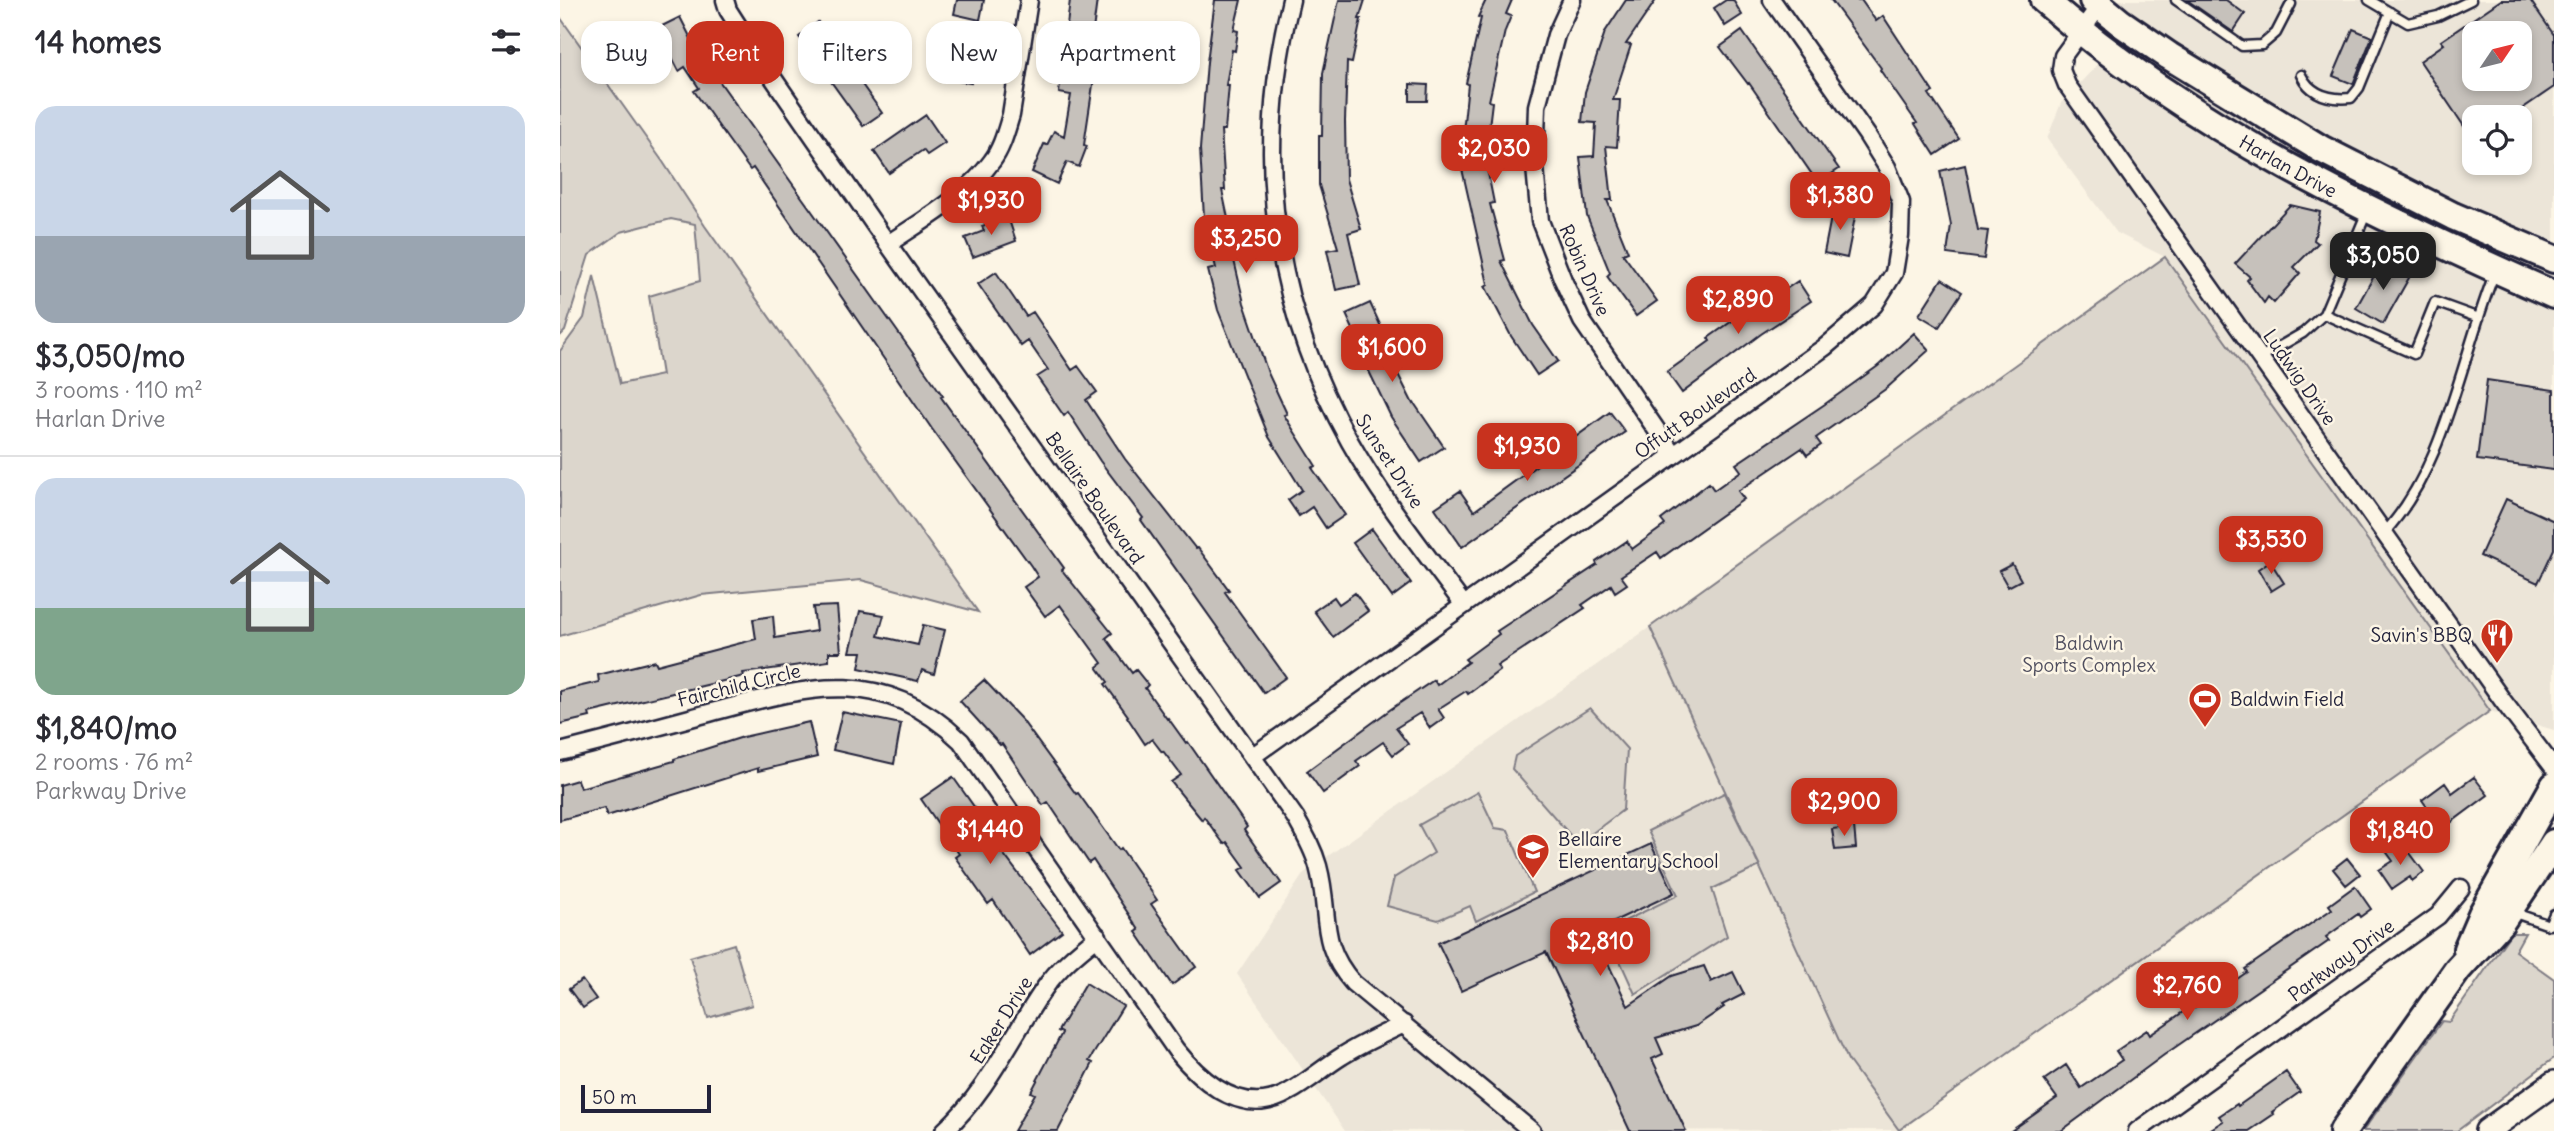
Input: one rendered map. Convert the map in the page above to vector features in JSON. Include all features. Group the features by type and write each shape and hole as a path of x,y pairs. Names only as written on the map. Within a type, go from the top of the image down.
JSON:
{"main road":[{"name":"Harlan Drive","path":"2044,0 2080,31 2164,92 2272,159 2497,270 2554,295"},
{"name":"Harlan Drive","path":"2099,2 2169,57 2321,149 2454,216 2554,259"},
{"path":"2458,969 2482,914 2554,786"},
{"path":"2343,1131 2458,969 2509,911 2554,843"},
{"path":"2487,1131 2554,1083"}],"street":[{"name":"Bellaire Boulevard","path":"725,0 728,10 753,49 888,244 1295,817 1310,843 1324,893 1327,932 1332,952 1341,970 1353,984 1532,1131"},
{"path":"888,244 966,188 993,160 1011,115 1029,0"},
{"name":"Sunset Drive","path":"1292,0 1282,40 1273,102 1271,175 1279,245 1293,310 1310,360 1351,444 1376,484 1463,604"},
{"name":"Robin Drive","path":"1572,0 1556,35 1536,106 1535,167 1541,220 1563,280 1582,321 1673,454"},
{"name":"Offutt Boulevard","path":"1253,756 1825,347 1874,306 1894,273 1900,236 1901,202 1886,167 1867,135 1772,0"},
{"name":"Ludwig Drive","path":"2099,2 2063,56 2061,71 2067,85 2503,701 2554,768"},
{"name":"Fairchild Circle","path":"560,752 790,691 838,687 876,691 906,702 940,722 961,741 1175,1050 1193,1071 1216,1090 1236,1099 1273,1100 1287,1094 1343,1055 1404,1024"},
{"name":"Parkway Drive","path":"2137,1131 2438,916 2461,888"},
{"name":"Eaker Drive","path":"944,1131 956,1121 997,1069 1045,988 1070,957 1098,936"}],"lane":[{"path":"2176,0 2242,46 2262,45 2276,33 2291,4"},
{"path":"2369,0 2408,23 2438,16 2472,0"},
{"path":"2301,75 2305,84 2322,96 2351,98 2359,89 2390,12"},
{"path":"2261,357 2303,333 2324,314 2369,208"},
{"path":"2384,533 2405,508 2424,477 2497,270"},
{"path":"2324,314 2414,354 2435,302 2479,318"},
{"path":"2509,911 2549,925 2554,914"}],"shaded area":[{"path":"2110,0 2554,0 2554,730 2490,711 2165,257 2117,233 2047,139 2061,103 2138,22"},
{"name":"Bellaire Elementary School","path":"1650,627 1848,1060 1899,1130 1345,1131 1237,974 1304,873"}],"green space":[{"path":"560,17 581,47 581,84 608,84 978,612 861,580 701,595 560,636 560,351 584,318 594,276 620,384 662,375 649,296 700,281 695,224 671,219 621,232 589,255 565,331 560,336"},
{"name":"Baldwin Sports Complex","path":"2165,257 2490,711 1899,1130 1848,1060 1650,627"},
{"path":"1590,708 1627,749 1623,810 1578,844 1512,769 1515,756"},
{"path":"1478,792 1495,828 1508,830 1534,892 1476,921 1470,906 1438,920 1387,906 1394,878 1434,853 1419,825"},
{"path":"1724,793 1760,866 1712,889 1727,936 1635,994 1606,930 1678,895 1648,831"},
{"path":"2511,933 2525,933 2515,951 2554,979 2554,1058 2457,1131 2363,1131 2442,1021 2449,1022"},
{"path":"734,944 752,1005 708,1018 690,957"}],"building":[{"path":"957,0 984,0 980,20 954,14"},
{"path":"1070,0 1097,0 1094,21 1068,21"},
{"path":"1215,0 1241,0 1234,30 1238,31 1235,51 1232,50 1226,85 1229,85 1225,130 1221,130 1225,190 1222,190 1233,242 1230,243 1244,303 1268,373 1287,414 1284,415 1316,466 1312,468 1345,515 1326,528 1312,507 1299,516 1288,500 1302,490 1269,437 1218,310 1208,270 1216,268 1204,217 1200,149"},
{"path":"1339,0 1365,0 1352,63 1347,62 1345,121 1346,179 1361,229 1348,233 1360,285 1336,290 1327,250 1338,248 1319,185 1319,136 1322,136 1323,73"},
{"path":"1486,0 1512,0 1506,14 1511,16 1489,101 1492,102 1487,143 1482,143 1494,203 1490,204 1505,260 1501,261 1533,325 1558,361 1537,375 1511,336 1485,286 1488,284 1460,160 1466,83 1481,18 1478,17"},
{"path":"1626,0 1656,0 1626,44 1631,45 1613,100 1620,100 1617,147 1606,146 1612,200 1607,200 1628,252 1623,254 1657,301 1636,316 1607,276 1610,273 1587,216 1580,157 1594,156 1596,123 1582,122 1585,92 1605,32"},
{"path":"1726,0 1733,0 1742,15 1725,26 1714,8"},
{"path":"1831,0 1861,0 1876,21 1883,16 1933,92 1929,94 1959,139 1935,155 1881,68"},
{"path":"2187,0 2226,0 2245,14 2233,32"},
{"path":"2501,0 2530,0 2554,35 2554,87 2528,105 2462,105 2462,123 2420,61 2444,44 2441,41 2462,27 2462,91 2532,91 2532,21 2470,21"},
{"path":"680,17 686,29 686,68 679,71 672,57 672,21"},
{"path":"2353,29 2372,37 2353,84 2333,76"},
{"path":"1742,31 1839,169 1818,183 1749,83 1720,47"},
{"path":"696,84 721,84 1064,568 1062,570 1112,633 1106,638 1132,673 1136,670 1148,685 1145,688 1186,743 1188,742 1247,827 1244,830 1281,883 1260,898 1240,870 1245,867 1227,842 1224,844 1204,817 1202,820 1171,782 1181,775 1152,739 1145,744 1105,684 1108,682 1097,667 1102,663 1060,605 1045,616 1024,587 1038,577 1031,566 932,429 753,168 750,170 694,91 699,88"},
{"path":"833,84 862,84 882,113 863,126"},
{"path":"1060,84 1093,84 1084,145 1087,146 1079,167 1067,162 1057,184 1032,172 1044,144 1047,145 1054,131 1064,136 1071,95 1059,93"},
{"path":"1410,84 1428,85 1427,101 1410,101"},
{"path":"926,115 945,143 927,155 923,150 889,173 874,151"},
{"path":"1965,165 1978,230 1988,231 1984,259 1947,254 1951,225 1940,171"},
{"path":"2290,205 2320,212 2314,240 2318,243 2294,267 2300,273 2274,303 2268,297 2264,303 2247,280 2250,277 2235,264"},
{"path":"1833,207 1856,212 1847,258 1824,253"},
{"path":"1008,217 1016,241 973,257 965,238 984,231 982,226"},
{"path":"2383,260 2410,276 2383,324 2356,308"},
{"path":"996,272 1026,316 1033,312 1072,370 1078,366 1097,392 1086,400 1125,459 1196,549 1198,548 1229,590 1225,592 1286,677 1264,693 1068,412 1064,416 1037,377 1048,370 1028,341 1021,346 978,284"},
{"path":"1942,279 1962,292 1939,327 1919,315"},
{"path":"1798,281 1811,301 1761,334 1682,393 1667,372 1745,312 1747,315"},
{"path":"1370,303 1388,342 1383,344 1413,404 1444,447 1421,462 1391,417 1346,314"},
{"path":"1914,333 1929,350 1887,388 1816,438 1821,445 1807,455 1802,448 1738,491 1744,499 1661,558 1657,552 1621,576 1627,584 1615,592 1611,585 1582,605 1585,608 1497,666 1500,670 1468,694 1466,691 1438,709 1444,718 1430,728 1420,713 1396,728 1408,744 1393,755 1383,742 1356,761 1360,766 1323,793 1307,771 1434,680 1437,685 1468,662 1465,659 1499,634 1497,631 1597,565 1596,562 1627,541 1632,549 1665,525 1661,520 1709,483 1714,490 1741,471 1736,464 1878,366"},
{"path":"2487,380 2554,390 2554,470 2477,460"},
{"path":"1610,412 1625,432 1462,547 1435,508 1460,491 1474,511"},
{"path":"2506,499 2554,521 2554,549 2538,583 2480,556"},
{"path":"1372,529 1411,583 1392,597 1353,543"},
{"path":"2270,561 2284,583 2271,591 2258,569"},
{"path":"2012,564 2021,580 2008,587 1999,571"},
{"path":"1355,593 1368,611 1333,637 1314,611 1334,597 1339,604"},
{"path":"837,606 841,652 829,652 829,661 743,673 744,676 589,713 590,717 560,724 560,691 599,682 598,675 655,661 657,665 756,639 753,619 773,616 775,638 816,631 813,607"},
{"path":"860,611 884,615 878,636 918,645 923,625 945,630 934,674 922,670 918,681 859,668 862,652 850,652"},
{"path":"984,680 1022,720 1119,850 1121,848 1157,900 1151,904 1196,967 1172,985 1136,932 1139,930 1093,860 1089,863 1048,802 1043,805 1002,744 1000,745 960,701"},
{"path":"842,712 901,724 894,764 833,750"},
{"path":"809,722 817,757 758,771 758,768 607,816 604,808 560,820 560,785 577,780 580,788 674,761 743,737"},
{"path":"953,777 987,825 983,827 1062,931 1030,955 993,900 988,904 955,857 959,854 921,799"},
{"path":"2474,777 2488,795 2449,824 2446,820 2440,825 2422,800 2445,783 2452,793"},
{"path":"1854,826 1856,848 1835,850 1832,829"},
{"path":"2397,842 2403,851 2407,849 2424,872 2412,881 2410,877 2392,889 2379,870 2393,861 2385,850"},
{"name":"Bellaire Elementary School","path":"1651,844 1674,893 1593,931 1628,1006 1672,976 1704,966 1711,982 1733,972 1744,994 1722,1005 1724,1007 1696,1026 1656,1038 1663,1054 1652,1059 1686,1131 1630,1131 1546,952 1461,991 1438,943"},
{"path":"2347,858 2360,874 2346,885 2333,869"},
{"path":"2355,886 2371,909 2360,917 2358,914 2326,937 2329,941 2164,1055 2061,1131 2011,1131 2057,1098 2044,1080 2066,1065 2081,1088 2122,1060 2116,1051 2147,1030 2150,1035 2193,1005 2195,1008 2247,972 2245,969 2332,909 2329,905"},
{"path":"582,980 596,999 583,1008 569,989"},
{"path":"1086,983 1123,1006 1089,1061 1093,1063 1058,1131 1014,1131 1035,1094 1031,1092 1062,1033 1058,1031"},
{"path":"2286,1072 2300,1092 2272,1112 2274,1114 2249,1131 2208,1131 2223,1121 2219,1116"}],"place":[{"name":"Savin's BBQ","path":"2497,665"},
{"name":"Baldwin Field","path":"2205,729"},
{"name":"Bellaire Elementary School","path":"1533,880"}]}
